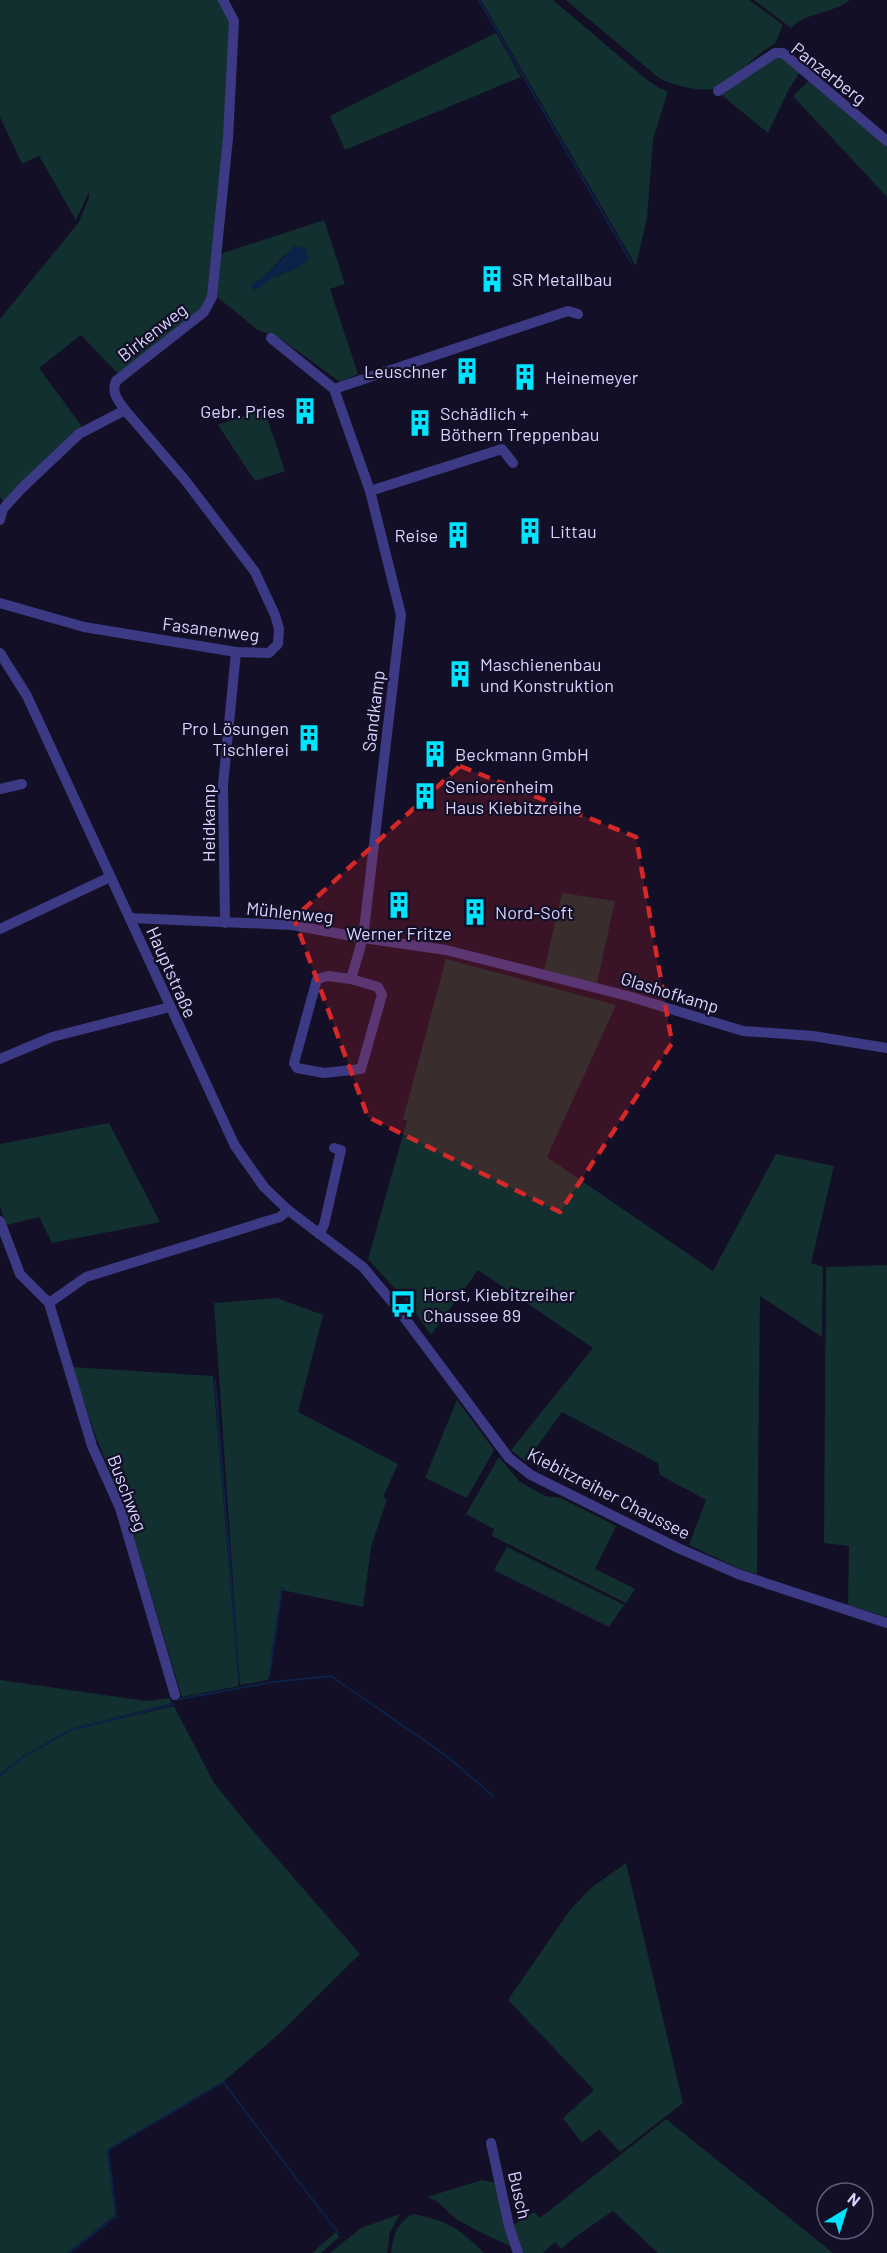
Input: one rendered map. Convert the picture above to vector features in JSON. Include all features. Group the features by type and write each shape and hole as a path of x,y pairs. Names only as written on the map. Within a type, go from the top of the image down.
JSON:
{"street":[{"name":"Birkenweg","path":"125,410 115,397 113,388 116,381 204,312 212,297 228,138 234,21 223,0"},
{"name":"Panzerberg","path":"718,91 775,53 783,53 887,141"},
{"path":"271,338 334,389 568,311 578,315"},
{"name":"Sandkamp","path":"334,389 370,491 401,615 363,938 351,979"},
{"path":"0,520 3,509 22,488 80,434 125,410"},
{"name":"Fasanenweg","path":"0,603 84,627 236,652 269,652 278,644 279,629 275,615 255,572 185,480 125,410"},
{"path":"370,491 502,449 513,463"},
{"name":"Heidkamp","path":"225,923 223,785 236,652"},
{"name":"Hauptstraße","path":"0,653 27,696 235,1146 264,1187 288,1210 363,1268"},
{"path":"0,789 22,784"},
{"path":"0,929 110,877"},
{"name":"Mühlenweg","path":"130,918 292,926 446,950"},
{"name":"Glashofkamp","path":"446,950 628,996 743,1031 813,1036 887,1048"},
{"path":"328,976 351,979 378,987 382,995 361,1069 324,1073 297,1068 294,1063 317,979 328,976"},
{"path":"0,1059 52,1037 170,1007"},
{"path":"319,1234 324,1225 341,1150 334,1148"},
{"path":"49,1304 86,1277 280,1217 288,1210"},
{"name":"Buschweg","path":"0,1221 21,1274 49,1304 92,1446 120,1508 175,1695"},
{"name":"Kiebitzreiher Chaussee","path":"363,1268 398,1310 498,1446 531,1475 672,1545 738,1574 887,1623"},
{"name":"Busch","path":"491,2143 509,2226 518,2253"}],"highlighted area":[{"path":"460,766 636,837 672,1043 560,1212 368,1117 294,918"}],"green space":[{"path":"0,0 220,0 231,22 226,137 209,296 201,310 119,375 81,335 39,368 83,428 51,454 5,505 0,496 0,319 79,222 89,198 89,192 76,220 39,156 22,164 0,117"},
{"path":"481,0 553,0 646,79 668,91 653,139 647,218 636,266"},
{"path":"566,0 749,0 783,25 775,44 729,80 718,87 705,90 680,86 659,78"},
{"path":"754,0 850,0 843,5 804,19 791,28"},
{"path":"496,33 521,77 345,150 330,116"},
{"path":"776,57 782,57 800,72 789,89 768,133 719,93"},
{"path":"810,80 887,144 887,197 793,96"},
{"path":"324,220 345,284 330,289 358,374 340,382 280,338 258,330 216,296 220,254","holes":["284,255 298,268 252,285 268,273"]},
{"path":"264,409 285,471 255,481 218,425"},
{"path":"562,893 615,901 597,983 544,970"},
{"path":"446,959 616,1005 547,1157 713,1271 776,1154 834,1166 811,1263 823,1267 822,1337 760,1296 757,1574 740,1569 689,1545 706,1500 660,1475 658,1463 562,1412 526,1462 511,1450 593,1348 478,1270 431,1335 409,1304 368,1259 407,1121 403,1119"},
{"path":"109,1123 160,1222 52,1243 39,1217 7,1225 0,1207 0,1144"},
{"path":"887,1265 887,1617 848,1605 849,1546 824,1543 826,1267"},
{"path":"277,1298 323,1315 298,1412 398,1464 383,1497 387,1499 371,1547 363,1607 282,1590 282,1586 268,1680 240,1685 214,1303"},
{"path":"72,1367 213,1376 239,1686 182,1697 125,1508 97,1440"},
{"path":"457,1400 494,1450 467,1498 425,1478"},
{"path":"499,1457 520,1482 545,1496 561,1498 616,1526 595,1569 635,1589 626,1603 492,1536 494,1529 466,1514"},
{"path":"507,1547 624,1605 609,1627 494,1570"},
{"path":"0,1680 146,1701 169,1698 172,1703 71,1729 23,1756 0,1774"},
{"path":"174,1706 214,1783 360,1954 279,2034 224,2081 107,2150 115,2215 67,2253 0,2253 0,1776 24,1757 71,1730"},
{"path":"626,1863 683,2103 620,2152 599,2129 582,2143 563,2118 594,2090 508,2000 570,1910 591,1888"},
{"path":"666,2119 815,2239 815,2241 833,2253 658,2253 613,2211 561,2249 555,2242 543,2253 520,2253 513,2225 534,2212 540,2218"},
{"path":"482,2180 497,2183 511,2246 458,2220 433,2199 427,2197"},
{"path":"400,2214 390,2232 387,2253 330,2253 361,2228"},
{"path":"413,2214 452,2227 484,2253 391,2253 397,2230 403,2221"},
{"path":"336,2232 339,2237 321,2253 312,2253"}],"water":[{"path":"294,246 305,248 309,260 298,268 275,276 255,291 251,285 268,273"}],"waterway":[{"path":"479,0 631,262"},
{"path":"215,1380 239,1676"},
{"path":"269,1677 282,1587"},
{"path":"180,1699 273,1682 331,1676 448,1757 493,1796"},
{"path":"0,1775 23,1757 71,1730 173,1704"},
{"path":"69,2253 116,2216 108,2150 223,2082 338,2233"}],"place":[{"name":"SR Metallbau","path":"492,279"},
{"name":"Leuschner","path":"467,371"},
{"name":"Heinemeyer","path":"525,377"},
{"name":"Gebr. Pries","path":"305,411"},
{"name":"Schädlich + Böthern Treppenbau","path":"420,423"},
{"name":"Littau","path":"530,531"},
{"name":"Reise","path":"458,535"},
{"name":"Maschienenbau und Konstruktion","path":"460,674"},
{"name":"Pro Lösungen Tischlerei","path":"309,738"},
{"name":"Beckmann GmbH","path":"435,754"},
{"name":"Seniorenheim Haus Kiebitzreihe","path":"425,796"},
{"name":"Werner Fritze","path":"399,905"},
{"name":"Nord-Soft","path":"475,912"},
{"name":"Horst, Kiebitzreiher Chaussee 89","path":"403,1304"}]}
